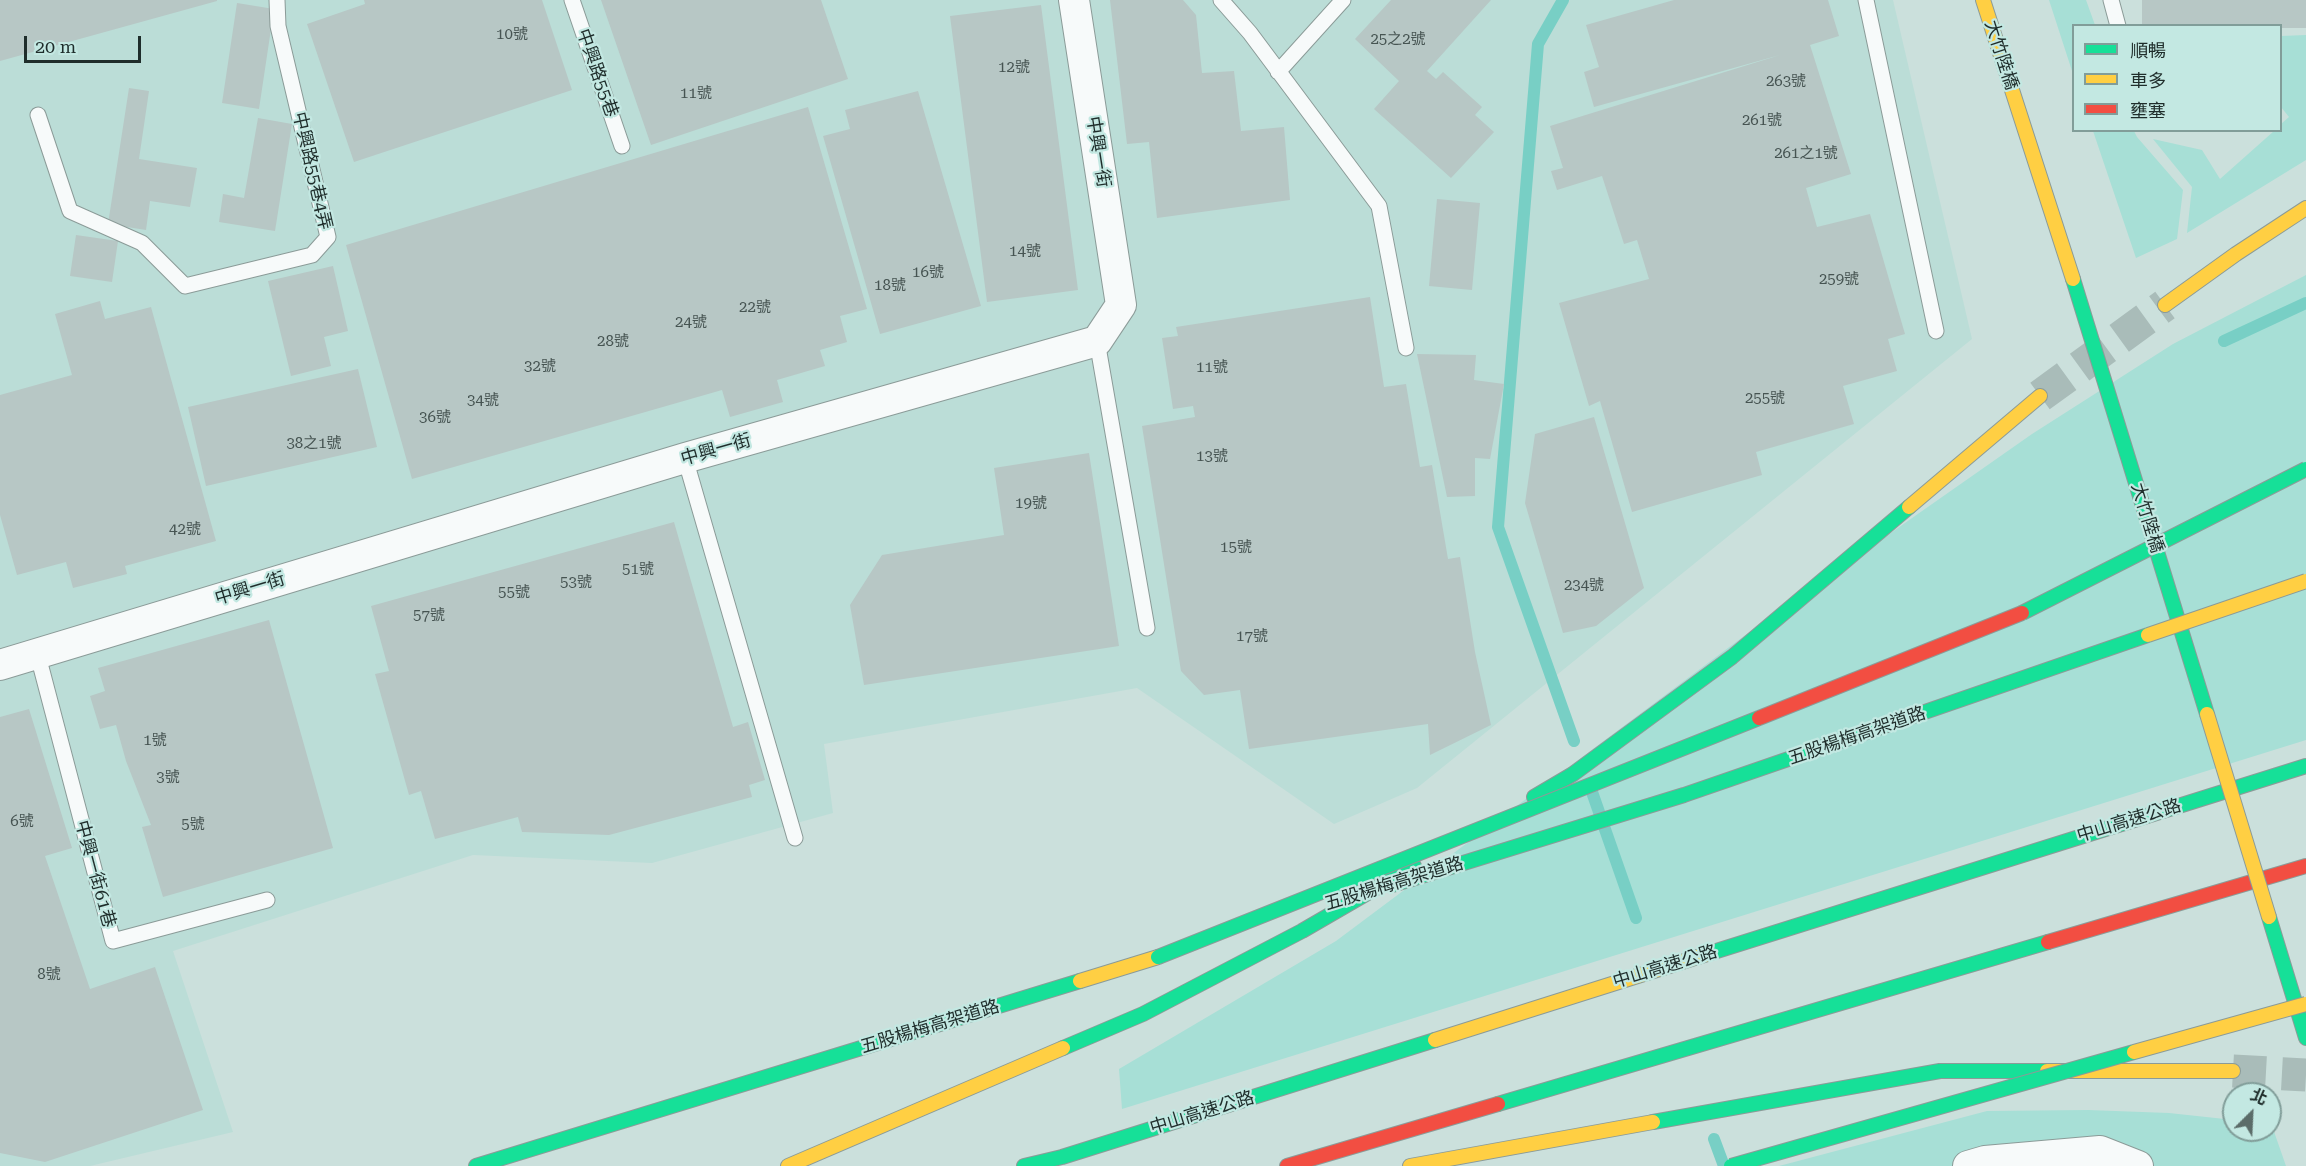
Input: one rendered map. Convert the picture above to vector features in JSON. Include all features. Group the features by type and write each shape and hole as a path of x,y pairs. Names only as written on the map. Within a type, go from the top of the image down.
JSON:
{"main road":[{"name":"大竹陸橋","path":"1983,0 2081,302 2306,1038"},
{"path":"2165,305 2306,208"},
{"path":"2236,254 2296,230"},
{"path":"788,1166 1143,1014 1302,931 1573,774 1732,657 2040,396"},
{"path":"1158,957 2025,612 2306,469"},
{"name":"五股楊梅高架道路","path":"476,1166 1684,795 2306,581"},
{"name":"中山高速公路","path":"1024,1166 1062,1157 2306,766"},
{"path":"1287,1166 2306,866"},
{"path":"1731,1166 2306,1004"},
{"path":"1410,1166 1940,1071 2233,1071"}],"street":[{"name":"中興一街","path":"0,665 685,458 1097,341 1121,305 1074,0"},
{"path":"1968,1166 1985,1161 2100,1151 2138,1166"}],"lane":[{"name":"中興路55巷4弄","path":"38,115 70,211 142,243 185,286 312,255 328,237 278,26 277,0"},
{"name":"中興路55巷","path":"572,0 622,146"},
{"path":"1221,0 1250,33 1379,206 1406,348"},
{"path":"1278,72 1343,0"},
{"path":"1866,0 1936,331"},
{"path":"2111,0 2117,24"},
{"path":"1097,341 1147,628"},
{"path":"685,458 795,838"},
{"name":"中興一街61巷","path":"37,652 113,940 267,900"}],"shaded area":[{"path":"0,0 1893,0 1972,339 1417,788 1334,824 1137,688 824,744 833,813 652,863 473,855 173,951 233,1132 90,1166 0,1166"},
{"path":"2049,0 2086,0 2095,24 2072,24 2072,71"},
{"path":"2306,35 2306,160 2187,233 2192,187 2153,139 2202,150 2220,179 2273,132 2282,132 2282,123 2289,117 2282,108 2282,36"},
{"path":"2093,132 2134,132 2183,190 2177,239 2136,258"},
{"path":"2306,275 2306,740 1122,1109 1119,1069 1336,941 1748,633 2032,434 2173,344"},
{"path":"2088,1110 2169,1113 2222,1119 2222,1142 2278,1142 2286,1166 1779,1166 1987,1111"}],"building":[{"path":"0,0 217,0 217,1 0,61"},
{"path":"364,0 542,0 572,90 354,162 307,24 365,4"},
{"path":"601,0 821,0 848,79 651,145"},
{"path":"1110,0 1183,0 1196,15 1202,73 1234,71 1241,131 1284,127 1290,200 1157,218 1149,142 1127,144"},
{"path":"1391,0 1491,0 1427,71 1436,79 1443,72 1482,107 1475,115 1494,132 1451,178 1374,109 1399,81 1355,39"},
{"path":"1674,0 1828,0 1839,36 1810,45 1851,174 1806,188 1817,227 1870,214 1905,334 1888,339 1897,371 1843,386 1854,424 1756,452 1762,475 1632,512 1600,401 1589,406 1559,303 1649,279 1637,240 1624,244 1602,176 1557,190 1551,171 1563,168 1550,126 1780,55 1594,107 1584,72 1599,67 1586,25"},
{"path":"2142,0 2306,0 2306,28 2282,28 2282,24 2142,24"},
{"path":"237,3 274,9 259,109 222,103"},
{"path":"1041,5 1078,290 987,302 950,16"},
{"path":"129,88 149,91 139,159 197,168 190,207 150,201 146,230 108,224"},
{"path":"918,91 981,306 880,334 823,136 850,129 845,110"},
{"path":"808,107 867,309 840,316 847,342 820,350 825,366 777,380 783,402 730,417 722,390 412,479 346,245"},
{"path":"258,118 292,124 275,231 219,222 223,194 244,198"},
{"path":"1437,199 1480,203 1472,290 1429,286"},
{"path":"76,235 118,241 112,282 70,276"},
{"path":"333,266 348,331 324,337 331,366 291,376 268,281"},
{"path":"1370,297 1384,387 1406,384 1420,467 1432,465 1448,559 1460,557 1475,652 1491,725 1430,755 1428,724 1249,749 1240,690 1204,695 1181,671 1142,426 1195,417 1193,406 1173,409 1162,338 1178,336 1176,327"},
{"path":"100,301 105,319 151,307 216,541 125,566 127,574 73,588 66,562 17,575 0,515 0,395 72,375 55,314"},
{"path":"1417,354 1476,355 1474,380 1504,384 1490,459 1475,458 1475,496 1447,497"},
{"path":"358,369 377,447 206,486 188,407"},
{"path":"1594,417 1644,588 1596,626 1563,633 1525,503 1535,434"},
{"path":"1089,453 1119,646 864,685 850,605 882,555 1004,535 994,468"},
{"path":"674,522 733,727 748,722 765,780 749,785 752,797 609,835 522,832 518,817 435,839 421,791 409,795 375,674 389,671 371,606"},
{"path":"269,620 333,848 163,897 142,827 151,825 126,761 116,725 100,729 90,696 105,691 98,668"},
{"path":"29,709 72,848 45,856 90,989 155,967 203,1110 45,1162 0,1153 0,717"}],"waterway":[{"path":"1563,0 1538,44 1498,527 1574,741"},
{"path":"2224,341 2306,303"},
{"path":"1592,792 1636,918"},
{"path":"1714,1139 1724,1166"}],"tunnel":[{"path":"2040,396 2165,305"},
{"path":"2233,1071 2306,1075"}],"traffic: fast":[{"path":"2073,279 2207,714"},
{"path":"2022,613 2306,469"},
{"path":"1534,797 1573,774 1732,657 1909,507"},
{"path":"1392,885 1684,795 2148,635"},
{"path":"1158,957 1759,718"},
{"path":"1707,954 2306,766"},
{"path":"1063,1048 1143,1014 1302,931 1414,866"},
{"path":"2269,917 2306,1038"},
{"path":"1498,1104 2048,942"},
{"path":"476,1166 1080,981"},
{"path":"1024,1166 1062,1157 1435,1040"},
{"path":"1731,1166 2134,1052"},
{"path":"1653,1122 1940,1071 2047,1071"}],"traffic: slow":[{"path":"1983,0 2073,279"},
{"path":"2165,305 2306,208"},
{"path":"1909,507 2040,396"},
{"path":"2148,635 2306,581"},
{"path":"2207,714 2269,917"},
{"path":"1435,1040 1707,954"},
{"path":"1080,981 1158,957"},
{"path":"2134,1052 2306,1004"},
{"path":"788,1166 1063,1048"},
{"path":"2047,1071 2233,1071"},
{"path":"1410,1166 1653,1122"}],"traffic: jam":[{"path":"1759,718 2022,613"},
{"path":"2048,942 2306,866"},
{"path":"1287,1166 1498,1104"}]}
